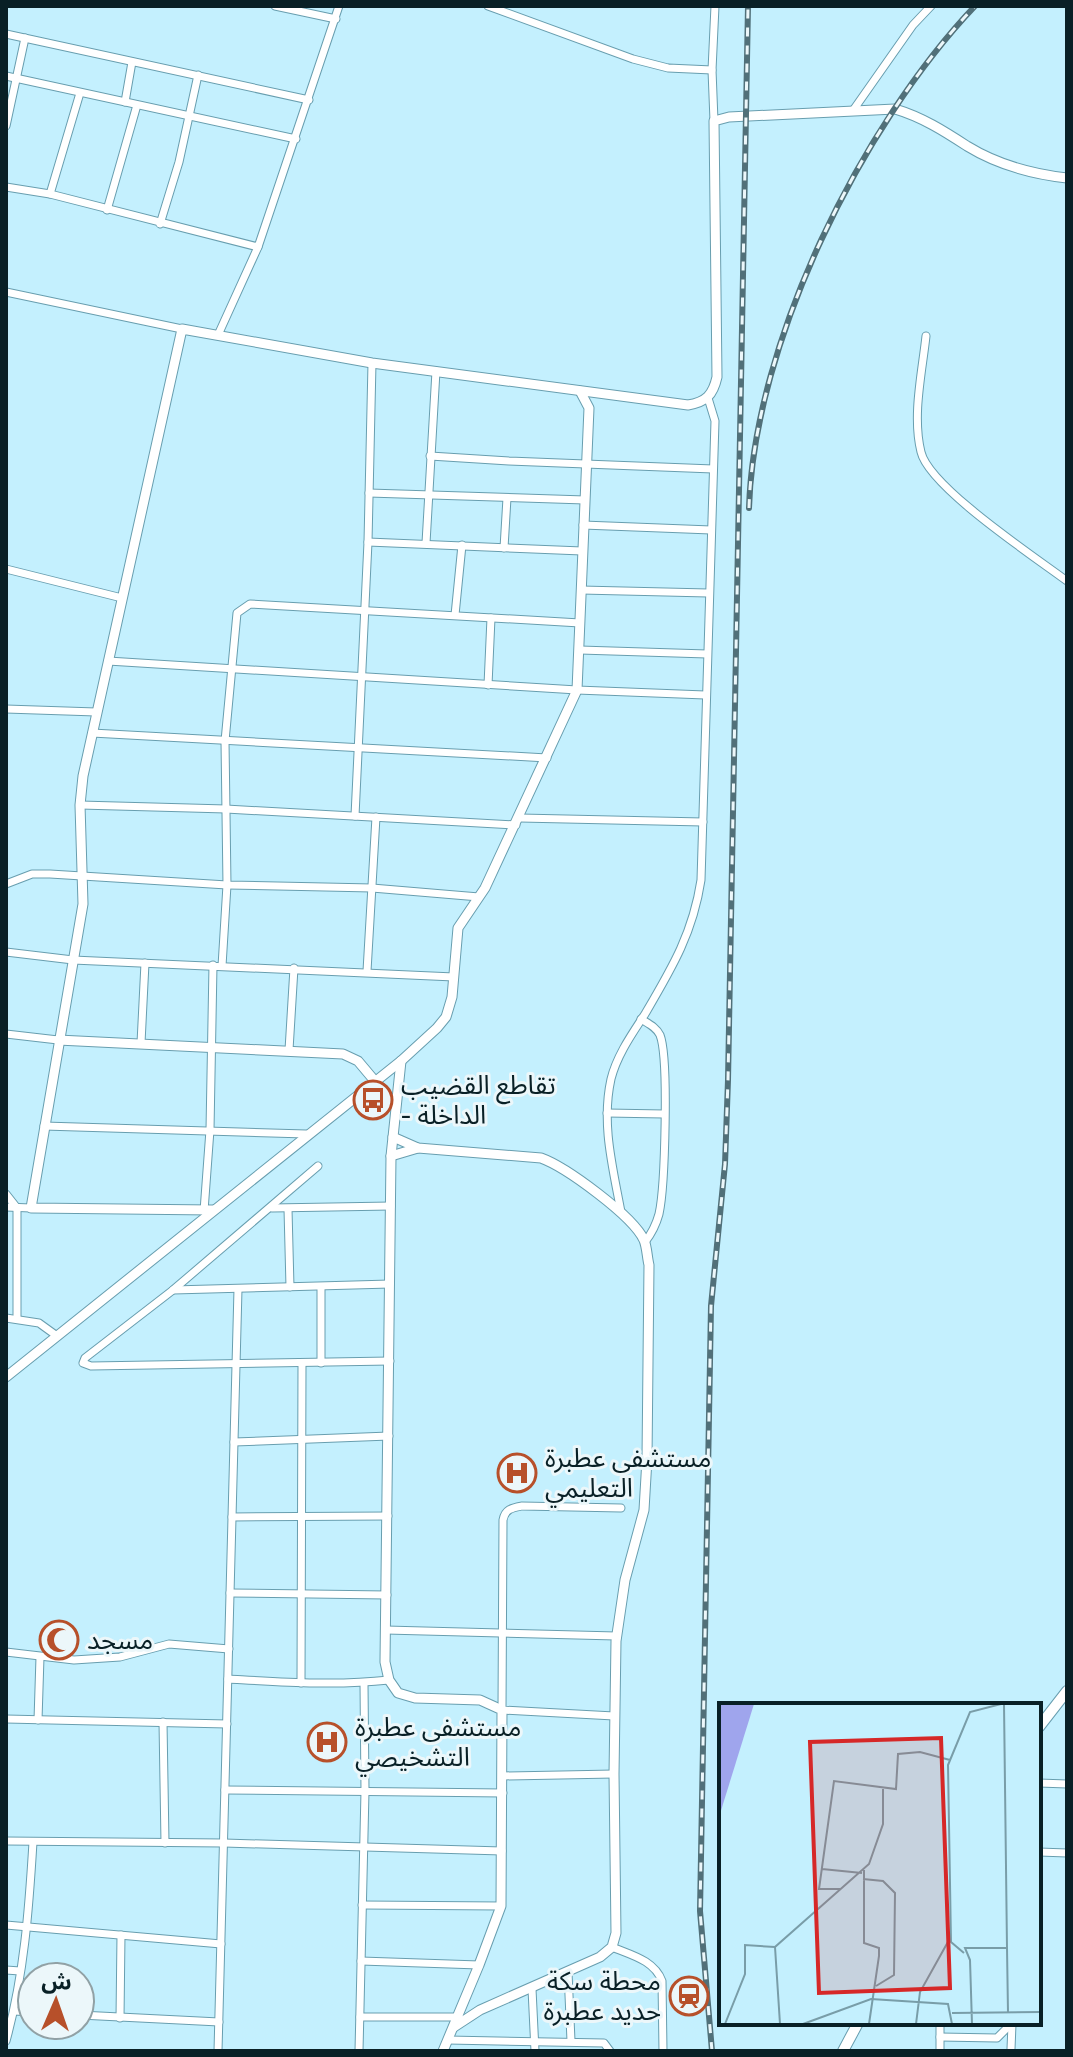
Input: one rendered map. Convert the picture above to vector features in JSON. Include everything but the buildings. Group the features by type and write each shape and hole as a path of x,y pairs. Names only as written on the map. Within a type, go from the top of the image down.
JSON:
{"main road":[{"path":"1041,1724 1067,1692"},
{"path":"843,2051 857,2025"}],"street":[{"path":"275,6 336,19"},
{"path":"218,335 258,247 339,6"},
{"path":"488,6 633,59 668,68 712,70"},
{"path":"6,292 182,329 372,363 688,405 708,398 717,377 712,70 715,6"},
{"path":"854,109 913,25 931,6"},
{"path":"6,34 309,100"},
{"path":"6,126 25,38"},
{"path":"125,102 132,62"},
{"path":"160,224 191,116 198,75"},
{"path":"6,76 296,139"},
{"path":"50,194 80,93"},
{"path":"107,210 137,105"},
{"path":"714,121 729,117 895,109 909,113 1005,165 1067,178"},
{"path":"6,187 50,194 258,247"},
{"path":"31,1208 83,904 80,805 83,776 182,329"},
{"path":"926,336 918,428 921,455 959,500 1067,581"},
{"path":"355,816 368,542 372,363"},
{"path":"426,543 436,371"},
{"path":"6,1377 208,1211 401,1061 446,1017 454,977 458,928 479,897 518,822 577,690 589,408 580,391"},
{"path":"589,408 602,393"},
{"path":"621,1212 613,1173 607,1113 612,1078 622,1049 675,963 690,930 701,880 715,421 708,398"},
{"path":"430,456 713,469"},
{"path":"369,493 585,500"},
{"path":"504,548 507,498"},
{"path":"583,525 711,530"},
{"path":"368,542 582,551"},
{"path":"455,615 462,545"},
{"path":"6,569 122,598"},
{"path":"581,590 708,593"},
{"path":"208,1211 212,1046 227,885 225,741 237,613 250,604 580,623"},
{"path":"488,685 491,618"},
{"path":"580,650 707,654"},
{"path":"108,661 705,695"},
{"path":"6,709 96,712"},
{"path":"92,733 547,758"},
{"path":"80,805 518,822 703,822"},
{"path":"367,971 376,817"},
{"path":"6,884 32,874 227,885 372,888 479,897"},
{"path":"6,952 73,960 454,977"},
{"path":"141,1043 145,963"},
{"path":"289,1050 294,968"},
{"path":"641,1019 655,1028 663,1045 660,1211 645,1242"},
{"path":"6,1034 58,1040 289,1050 352,1057 395,1105"},
{"path":"401,1061 391,1156 385,1662 389,1680 398,1693 415,1698 480,1700 502,1710 614,1716"},
{"path":"607,1113 664,1114"},
{"path":"44,1126 306,1134"},
{"path":"393,1137 418,1148 541,1158 555,1163 621,1212 645,1242 649,1265 644,1510 625,1580 616,1636 616,1920 612,1947 600,1957 480,2010 454,2027"},
{"path":"391,1156 418,1148"},
{"path":"318,1166 272,1208 85,1358 83,1363 91,1366 390,1361"},
{"path":"6,1194 17,1208 17,1318"},
{"path":"272,1208 391,1206"},
{"path":"6,1207 208,1211"},
{"path":"288,1209 290,1287"},
{"path":"173,1290 390,1284"},
{"path":"321,1287 321,1363"},
{"path":"218,2051 238,1289"},
{"path":"6,1318 39,1323 57,1336"},
{"path":"301,1683 302,1364"},
{"path":"234,1442 389,1436"},
{"path":"443,2051 501,1906 504,1514 509,1509 522,1506 621,1508"},
{"path":"232,1517 388,1516"},
{"path":"230,1593 387,1595"},
{"path":"386,1630 616,1636"},
{"path":"6,1652 74,1660 120,1657 169,1644 229,1649"},
{"path":"38,1720 40,1657"},
{"path":"228,1679 301,1683 389,1680"},
{"path":"359,2051 365,1791 364,1683"},
{"path":"6,1719 227,1724"},
{"path":"163,1722 165,1843"},
{"path":"503,1776 614,1774"},
{"path":"1041,1783 1067,1784"},
{"path":"225,1790 503,1793"},
{"path":"6,1841 502,1851"},
{"path":"22,1961 33,1842"},
{"path":"1041,1852 1067,1853"},
{"path":"362,1905 501,1906"},
{"path":"6,1925 221,1944"},
{"path":"120,2018 121,1935"},
{"path":"612,1947 652,1965 658,1971 662,1981 663,2051"},
{"path":"361,1961 479,1965"},
{"path":"568,1972 571,2041"},
{"path":"532,1989 535,2051"},
{"path":"6,2041 16,1998"},
{"path":"96,2016 219,2022"},
{"path":"360,2017 459,2017"},
{"path":"940,2025 940,2051"},
{"path":"997,2038 1010,2025"},
{"path":"1011,2050 1012,2025"},
{"path":"940,2037 997,2038 1011,2050"},
{"path":"448,2040 604,2043 610,2051"}],"railway":[{"path":"712,2051 700,1911 711,1306 725,1164 728,1080 748,6"},
{"path":"749,508 756,444 771,376 793,308 822,239 855,173 893,111 933,55 975,6"}],"place":[{"name":"تقاطع القضيب - الداخلة","path":"373,1100"},
{"name":"مستشفى عطبرة التعليمي","path":"517,1473"},
{"name":"مسجد","path":"59,1640"},
{"name":"مستشفى عطبرة التشخيصي","path":"327,1742"},
{"name":"محطة سكة حديد عطبرة","path":"689,1996"}]}
